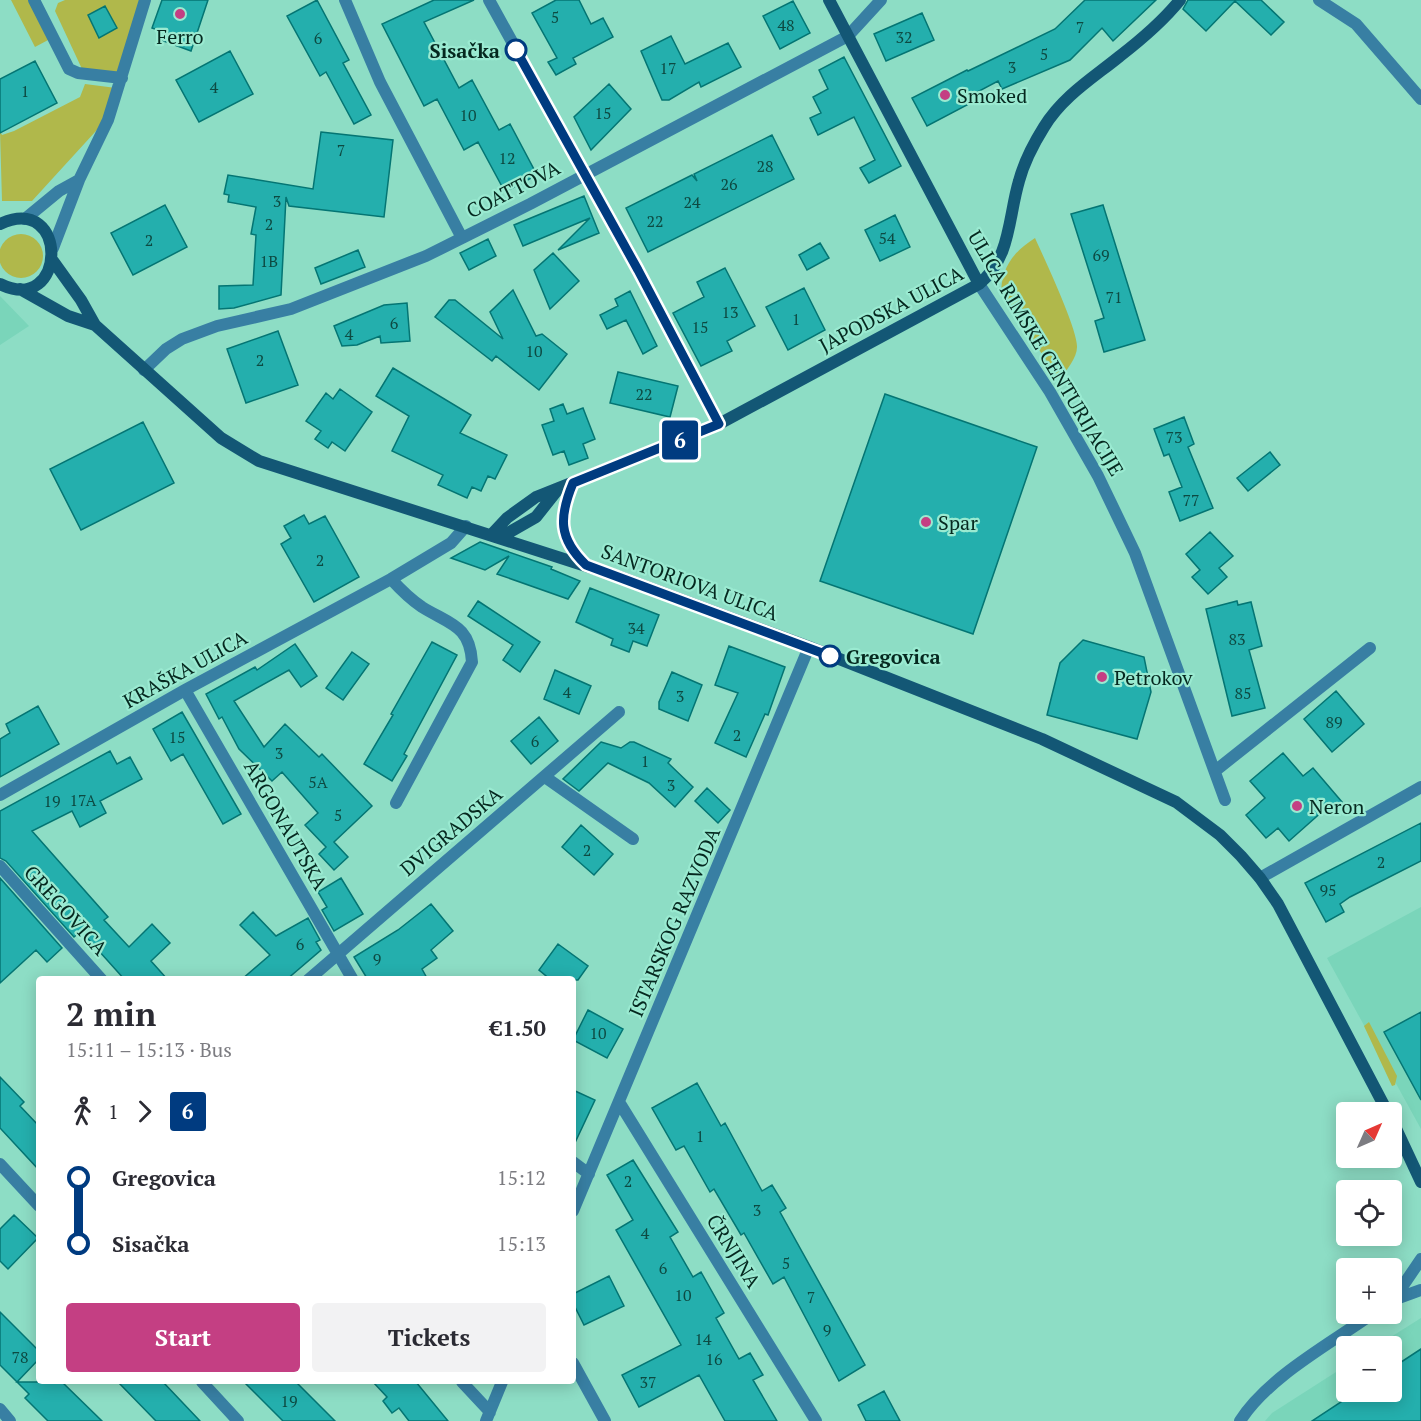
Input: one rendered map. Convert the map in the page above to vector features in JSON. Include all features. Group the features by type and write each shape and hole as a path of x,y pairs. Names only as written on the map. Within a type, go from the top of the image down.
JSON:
{"main road":[{"name":"ULICA RIMSKE CENTURIJACIJE","path":"829,0 979,284"},
{"name":"JAPODSKA ULICA","path":"496,536 519,508 536,497 719,424 979,284 999,262 1005,247 1019,179 1044,127 1059,106 1085,82 1154,27 1180,0"},
{"path":"3,220 25,219"},
{"name":"SANTORIOVA ULICA","path":"25,219 43,230 53,254 95,325 221,438 259,461 586,565 809,647 1052,744 1176,802 1220,836 1260,878"},
{"path":"20,289 41,281 48,272 53,254"},
{"name":"SANTORIOVA ULICA","path":"0,284 20,289 68,316 95,325"},
{"path":"573,483 563,512 563,530 568,543 586,565"},
{"path":"496,536 537,517 559,488"},
{"path":"1260,878 1299,942 1382,1102"},
{"path":"1402,1140 1420,1176"}],"street":[{"path":"34,0 69,69 78,73 122,78"},
{"path":"53,254 79,180 108,120 145,0"},
{"path":"345,0 380,82 462,238"},
{"path":"489,0 643,280 719,424"},
{"name":"COATTOVA","path":"144,370 166,349 182,339 217,326 291,309 426,256 462,238 848,36 880,0"},
{"path":"1319,0 1356,24 1421,99"},
{"path":"25,219 59,191 79,180"},
{"name":"ULICA RIMSKE CENTURIJACIJE","path":"979,284 1050,392 1098,476 1134,553 1225,800"},
{"name":"KRAŠKA ULICA","path":"0,795 185,690 391,579 451,543 466,526"},
{"path":"391,579 409,598 462,631 471,645 472,662 396,803"},
{"name":"ISTARSKOG RAZVODA","path":"576,1204 809,647"},
{"path":"1215,771 1370,648"},
{"name":"ARGONAUTSKA","path":"185,690 351,976"},
{"name":"DVIGRADSKA","path":"312,976 619,712"},
{"path":"544,777 633,839"},
{"path":"1260,878 1421,787"},
{"name":"GREGOVICA","path":"0,866 98,976"},
{"name":"ČRNJINA","path":"619,1102 816,1421"},
{"path":"0,1164 36,1203"},
{"path":"576,1164 589,1174"},
{"path":"1402,1286 1421,1259"},
{"path":"1402,1296 1421,1290"},
{"path":"1240,1421 1272,1384 1358,1324"},
{"path":"576,1368 605,1421"},
{"path":"204,1384 238,1421"},
{"path":"463,1384 488,1417"},
{"path":"488,1417 501,1384"},
{"path":"0,1409 10,1421"}],"shaded area":[{"path":"11,0 29,0 50,39 35,47"},
{"path":"65,0 143,0 120,76 82,69 55,11 58,3"},
{"path":"85,84 116,88 106,120 32,201 2,201 0,131 2,135 14,131 80,97"},
{"path":"21,234 36,241 43,256 36,271 21,278 6,271 -1,256 6,241"},
{"path":"1035,238 1060,294 1076,338 1075,355 1060,380 1001,295 1003,277 1010,262 1020,249"},
{"path":"0,296 29,326 0,345"},
{"path":"1421,907 1421,1129 1327,958"},
{"path":"1369,1022 1397,1076 1395,1085 1392,1086 1364,1026"},
{"path":"1421,1318 1421,1421 1265,1421 1272,1413 1336,1372 1336,1402 1402,1402 1402,1336 1392,1336"}],"building":[{"name":"Ferro","path":"162,0 208,0 191,51 161,40 164,32 152,28"},
{"path":"317,0 349,60 343,63 371,115 354,124 326,72 320,76 287,16"},
{"path":"434,0 474,0 424,22 459,88 472,80 499,130 510,124 537,175 505,192 478,142 464,150 437,99 424,106 382,24"},
{"path":"556,0 579,0 591,24 603,18 613,37 573,58 576,64 556,75 548,62 557,58 532,13"},
{"path":"1085,0 1156,0 1113,41 1102,28 1070,60 1002,89 998,81 964,99 967,105 927,126 912,98 1055,29"},
{"path":"1188,0 1261,0 1284,22 1271,35 1235,1 1206,31 1183,9"},
{"path":"793,1 810,33 780,49 763,16"},
{"path":"105,6 117,28 99,38 88,15"},
{"path":"922,13 934,40 886,61 874,34"},
{"path":"671,36 685,64 728,43 741,67 701,87 699,82 669,100 662,100 641,51"},
{"path":"230,51 253,94 199,122 176,80"},
{"path":"844,57 901,166 869,183 860,168 875,160 854,117 818,135 810,118 821,113 813,97 828,89 819,70"},
{"path":"35,61 57,103 0,133 0,79"},
{"path":"609,84 631,109 591,150 574,117"},
{"path":"321,132 393,140 384,217 289,206 286,197 281,295 234,308 219,309 219,286 253,285 256,235 251,234 256,207 228,202 229,195 224,194 228,175 313,189"},
{"path":"772,135 794,179 648,252 626,208 692,175 697,181 694,174"},
{"path":"584,196 599,233 558,250 590,218 523,246 514,225"},
{"path":"165,205 187,247 133,275 111,233"},
{"path":"1103,205 1145,340 1104,352 1095,321 1104,318 1071,214"},
{"path":"895,215 910,247 880,261 865,230"},
{"path":"488,239 496,256 469,270 460,253"},
{"path":"820,243 829,258 807,270 799,255"},
{"path":"358,250 365,267 321,284 315,268"},
{"path":"553,253 579,281 550,309 534,270"},
{"path":"725,268 755,326 727,341 732,351 701,366 673,313 704,297 697,282"},
{"path":"804,288 825,330 788,350 766,307"},
{"path":"513,290 536,336 542,334 567,354 539,390 496,356 492,361 435,317 449,300 455,300 503,339 490,312"},
{"path":"630,291 657,346 643,354 626,320 607,329 600,315 618,306 615,299"},
{"path":"407,303 410,341 381,343 380,336 357,345 342,346 334,326 384,305"},
{"path":"278,331 298,385 246,403 227,349"},
{"path":"393,368 471,415 460,433 507,455 495,479 488,476 481,491 472,487 467,498 438,485 443,475 392,451 409,416 376,396"},
{"path":"618,372 678,386 670,417 610,403"},
{"path":"340,389 372,412 345,451 332,442 328,448 315,439 321,431 306,421 326,393 333,399"},
{"name":"Spar","path":"885,394 1037,447 973,634 820,581"},
{"path":"563,404 567,414 583,408 595,439 583,444 588,458 569,465 564,451 553,455 542,425 554,421 550,409"},
{"path":"1184,417 1194,444 1188,447 1213,508 1180,521 1169,492 1182,487 1169,454 1164,456 1154,429"},
{"path":"143,422 174,483 81,530 50,469"},
{"path":"1270,452 1280,465 1248,491 1237,478"},
{"path":"304,515 309,524 325,516 359,577 314,602 281,544 291,538 284,526"},
{"path":"1210,532 1233,556 1219,568 1227,577 1208,594 1192,577 1200,570 1186,554"},
{"path":"480,542 552,567 551,569 580,581 568,599 497,574 509,556 485,570 451,558"},
{"path":"590,588 659,615 647,646 633,641 629,652 611,645 613,639 576,622"},
{"path":"478,601 540,642 520,672 503,660 513,645 468,616"},
{"path":"1237,601 1238,605 1251,602 1262,646 1249,650 1265,708 1232,716 1206,609"},
{"name":"Petrokov","path":"1083,640 1144,657 1151,692 1137,739 1047,715 1060,663"},
{"path":"432,642 457,655 404,754 407,756 392,781 364,764"},
{"path":"295,644 317,676 301,687 289,670 234,701 264,747 285,724 319,757 322,754 372,806 334,842 348,857 334,870 319,854 326,847 305,825 318,813 282,772 272,781 239,749 222,717 219,719 206,694 255,667 257,670"},
{"path":"729,646 785,667 768,715 765,714 746,757 715,743 738,693 715,685"},
{"path":"352,652 369,664 343,700 326,688"},
{"path":"555,670 591,686 579,714 544,699"},
{"path":"672,672 702,685 688,721 659,709 659,702"},
{"path":"1336,691 1364,724 1332,752 1304,719"},
{"path":"38,706 59,744 0,777 0,739 10,733 6,724"},
{"path":"182,712 241,814 223,824 183,754 171,761 153,729"},
{"path":"539,717 558,741 531,764 511,741"},
{"path":"601,742 621,748 634,742 671,759 668,763 693,787 675,807 649,783 608,763 579,791 563,779"},
{"path":"110,751 117,764 130,757 142,779 100,801 106,813 80,827 72,811 32,831 108,917 104,920 129,947 152,924 170,943 151,961 164,976 121,976 81,931 74,937 6,861 0,858 0,811"},
{"name":"Neron","path":"1283,753 1303,776 1313,768 1342,802 1328,814 1324,810 1289,841 1278,828 1266,838 1246,815 1265,798 1250,781"},
{"path":"707,788 730,810 718,823 695,801"},
{"path":"1421,823 1421,861 1350,897 1340,904 1344,912 1326,922 1305,883"},
{"path":"581,825 613,854 594,875 562,847"},
{"path":"0,878 62,948 47,962 36,950 0,983"},
{"path":"341,878 363,914 334,931 322,910 327,907 318,892"},
{"path":"431,904 453,931 431,950 437,958 422,969 426,976 366,976 354,957 398,930"},
{"path":"253,912 276,936 308,918 320,940 316,942 321,950 291,976 246,976 270,955 240,925"},
{"path":"558,944 588,966 578,980 576,976 546,976 539,970"},
{"path":"588,1010 623,1029 607,1058 576,1042 576,1034"},
{"path":"1421,1012 1421,1100 1384,1032"},
{"path":"0,1077 24,1102 20,1106 36,1123 36,1167 0,1128"},
{"path":"697,1083 721,1126 725,1123 762,1191 772,1185 786,1208 780,1212 865,1365 839,1381 784,1277 773,1284 744,1233 741,1235 714,1189 710,1192 684,1146 676,1150 652,1108"},
{"path":"576,1091 595,1100 576,1141"},
{"path":"633,1160 678,1232 670,1237 693,1277 701,1272 724,1313 716,1318 739,1359 750,1353 763,1375 753,1380 777,1421 725,1421 699,1375 639,1407 622,1375 681,1345 616,1230 633,1220 607,1175"},
{"path":"14,1215 36,1236 36,1240 8,1269 0,1261 0,1229"},
{"path":"609,1276 624,1306 584,1325 576,1309 576,1292"},
{"path":"0,1312 36,1348 36,1362 17,1382 0,1365"},
{"path":"1421,1349 1421,1421 1312,1421 1341,1402 1402,1402 1402,1361"},
{"path":"17,1382 64,1384 102,1421 48,1421 25,1398 29,1394"},
{"path":"120,1384 165,1384 200,1421 156,1421"},
{"path":"246,1384 298,1384 335,1421 283,1421"},
{"path":"375,1384 418,1384 448,1421 409,1421 399,1408 392,1413 383,1401 387,1397"},
{"path":"884,1391 900,1421 866,1421 858,1405"}],"bus line":[{"name":"6","path":"516,50 638,270 719,424 573,483 563,512 563,530 568,543 586,565 830,656"}],"place":[{"name":"Ferro","path":"180,14"},
{"name":"Sisačka","path":"516,50"},
{"name":"Smoked","path":"945,95"},
{"name":"Spar","path":"926,522"},
{"name":"Gregovica","path":"830,656"},
{"name":"Petrokov","path":"1102,677"},
{"name":"Neron","path":"1297,806"}]}
